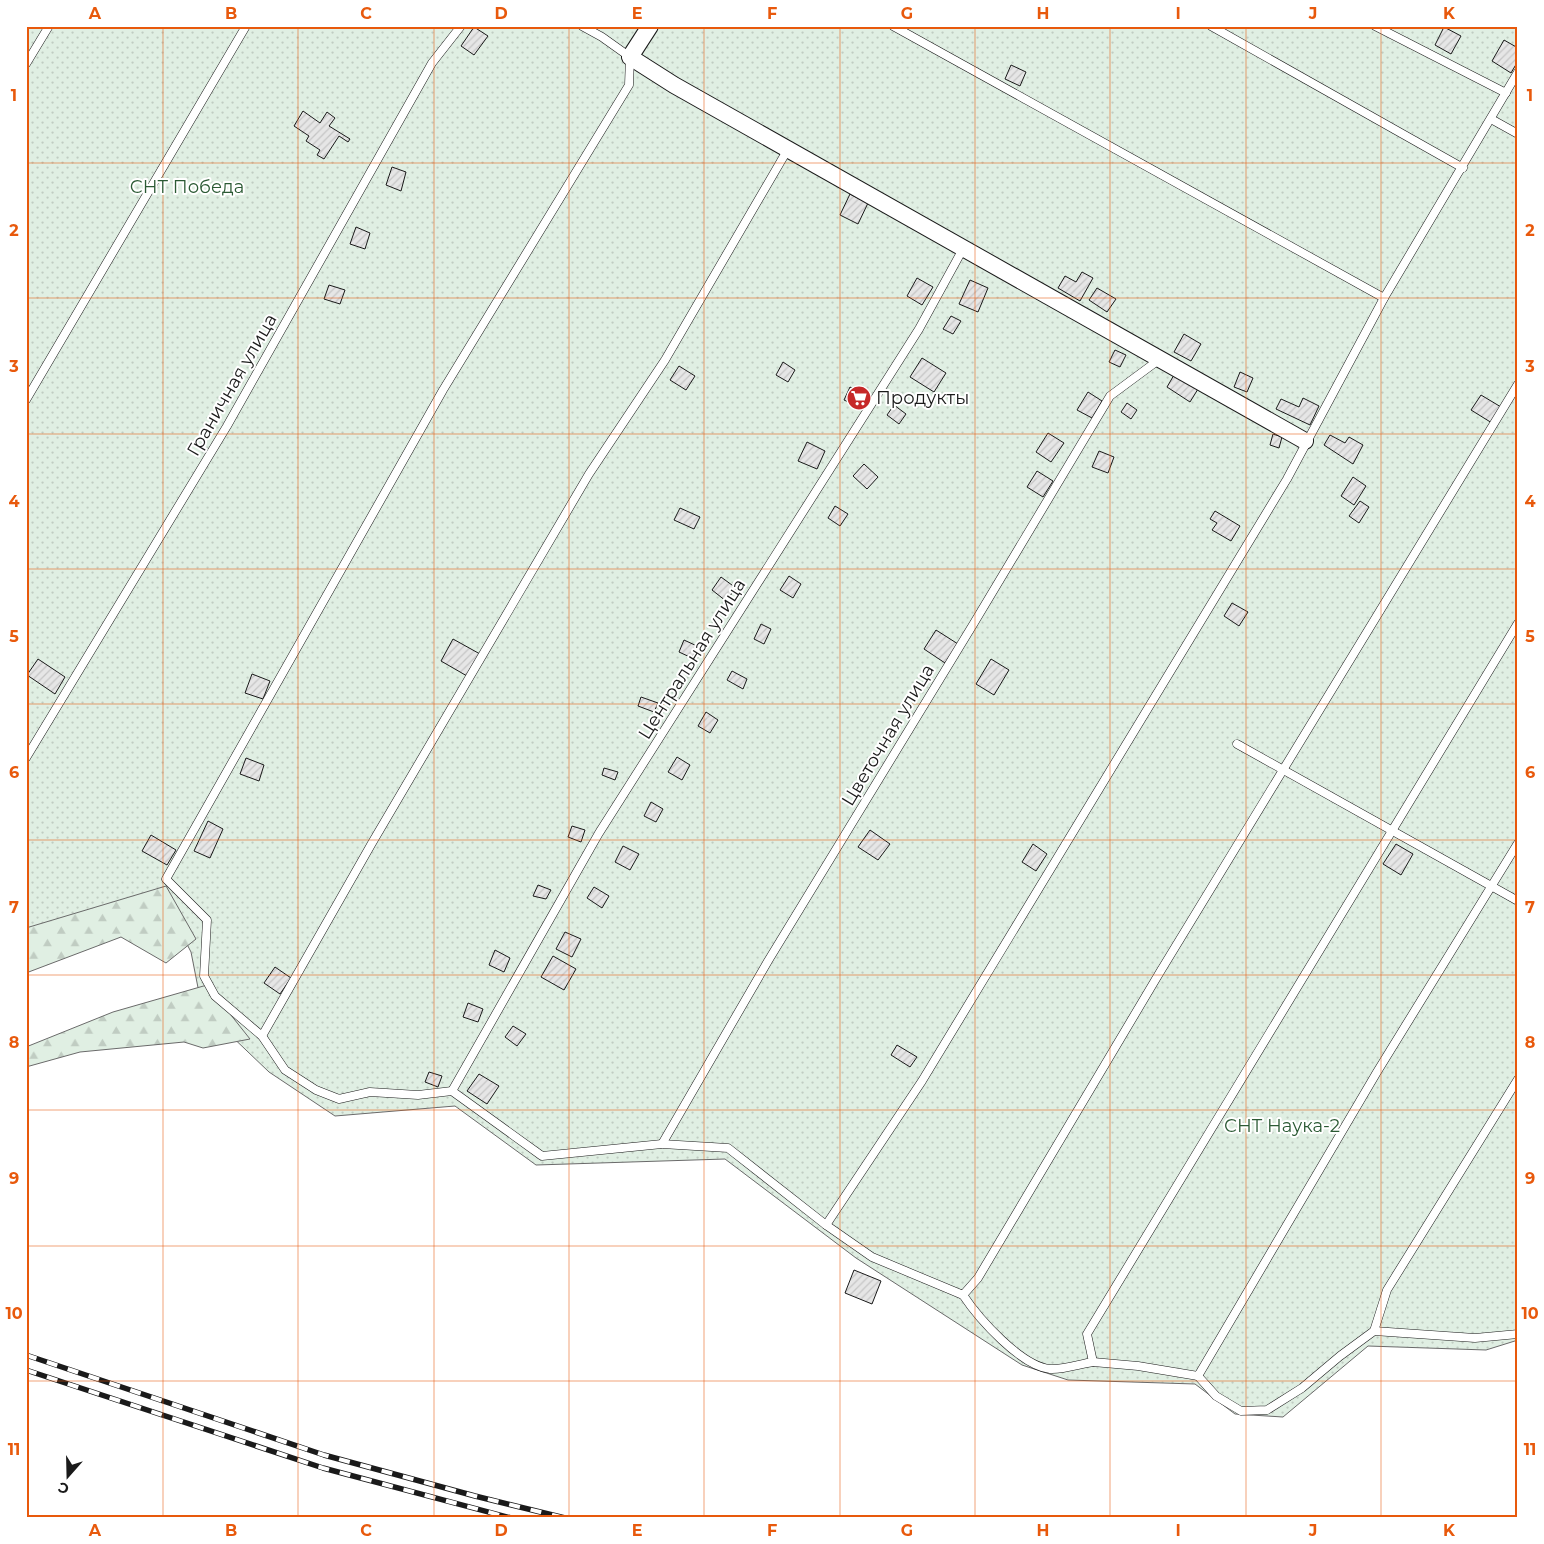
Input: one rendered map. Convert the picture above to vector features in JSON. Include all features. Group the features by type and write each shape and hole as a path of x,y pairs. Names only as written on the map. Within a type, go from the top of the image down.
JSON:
{"street":[{"path":"650,26 630,57 788,149 1305,441"}],"lane":[{"path":"26,64 48,26"},
{"path":"26,400 246,26"},
{"name":"Граничная улица","path":"26,758 227,426 432,63 461,26"},
{"path":"582,26 602,37 630,57 629,85 443,390 166,879 208,920 204,976 215,996 262,1036 284,1070 316,1090 339,1099 370,1092 418,1095 452,1091 542,1156 662,1144 728,1148 826,1225 872,1257 963,1295 976,1314 1027,1361 1051,1369 1093,1362 1138,1366 1198,1376 1216,1396 1241,1411 1267,1410 1302,1388 1340,1356 1374,1331 1387,1290 1518,1079"},
{"path":"892,26 1384,298"},
{"path":"1211,26 1463,168"},
{"path":"1375,26 1506,93"},
{"path":"826,1225 922,1081 1287,479 1305,441 1352,360 1384,298 1463,168 1518,72"},
{"path":"1491,119 1518,134"},
{"path":"262,1036 377,834 589,474 666,360 788,149"},
{"name":"Центральная улица","path":"452,1091 599,834 919,329 964,247"},
{"name":"Цветочная улица","path":"662,1144 768,961 1110,396 1160,359"},
{"path":"963,1295 978,1278 1160,972 1518,384"},
{"path":"1093,1362 1086,1334 1518,623"},
{"path":"1237,744 1390,832 1518,901"},
{"path":"1198,1376 1377,1072 1518,843"},
{"path":"1374,1331 1475,1338 1518,1334"}],"green space":[{"path":"26,26 1518,26 1518,1340 1486,1350 1368,1346 1283,1417 1235,1414 1195,1384 1068,1380 1022,1365 856,1258 725,1159 536,1165 455,1106 335,1116 269,1072 202,1008 191,952 164,900 26,937"},
{"path":"166,886 196,939 166,963 121,937 26,973 26,928"},
{"path":"207,985 250,1039 203,1048 184,1042 80,1052 26,1067 26,1047 113,1012"}],"building":[{"path":"474,27 488,36 474,55 461,46"},
{"path":"1444,27 1461,36 1451,54 1435,45"},
{"path":"1504,40 1518,48 1518,61 1511,73 1492,61"},
{"path":"1011,65 1026,72 1020,86 1005,79"},
{"path":"303,111 320,123 327,112 335,118 329,126 350,139 348,142 339,136 324,159 317,155 320,150 306,141 309,136 294,126"},
{"path":"392,167 406,172 401,191 386,185"},
{"path":"850,194 868,203 858,224 840,215"},
{"path":"356,227 370,233 365,249 350,244"},
{"path":"1082,272 1093,278 1080,301 1058,288 1065,276 1076,282"},
{"path":"917,278 933,287 922,305 907,296"},
{"path":"970,280 988,288 978,312 959,304"},
{"path":"329,285 345,290 340,304 324,299"},
{"path":"1097,288 1116,299 1107,312 1089,300"},
{"path":"951,316 961,321 953,334 943,329"},
{"path":"1184,334 1201,344 1191,361 1174,352"},
{"path":"1115,350 1126,355 1120,367 1109,362"},
{"path":"922,358 946,373 934,392 910,377"},
{"path":"783,362 795,370 788,382 776,375"},
{"path":"679,366 695,376 686,390 670,380"},
{"path":"1240,372 1253,378 1247,392 1234,387"},
{"path":"1174,375 1198,389 1190,402 1167,387"},
{"path":"850,387 861,393 855,405 844,400"},
{"path":"1088,392 1102,401 1092,418 1077,410"},
{"path":"1481,395 1501,407 1492,423 1471,410"},
{"path":"1303,398 1319,406 1310,425 1276,409 1281,399 1299,407"},
{"path":"1127,403 1137,410 1131,419 1121,412"},
{"path":"894,405 906,414 899,424 887,415"},
{"path":"1048,433 1064,443 1051,462 1036,452"},
{"path":"1273,434 1282,437 1279,448 1270,445"},
{"path":"1330,435 1345,443 1349,437 1363,445 1353,464 1324,445"},
{"path":"807,442 825,451 817,469 798,461"},
{"path":"1099,451 1114,457 1108,473 1092,467"},
{"path":"864,464 878,477 867,489 853,476"},
{"path":"1037,471 1053,481 1043,497 1027,487"},
{"path":"1353,477 1366,486 1354,505 1341,496"},
{"path":"1360,501 1369,507 1359,523 1349,516"},
{"path":"835,506 848,514 840,526 828,518"},
{"path":"680,508 700,517 694,529 674,520"},
{"path":"1215,511 1240,526 1231,541 1212,530 1217,523 1210,519"},
{"path":"789,576 801,584 793,598 780,590"},
{"path":"721,577 736,588 726,601 712,590"},
{"path":"1232,603 1248,612 1239,626 1224,616"},
{"path":"761,624 771,629 764,644 754,639"},
{"path":"936,630 958,644 945,663 924,649"},
{"path":"453,639 480,654 467,676 441,661"},
{"path":"684,640 697,646 692,658 679,652"},
{"path":"38,659 65,677 55,694 27,675"},
{"path":"991,659 1009,670 994,695 976,684"},
{"path":"732,671 747,679 743,689 727,680"},
{"path":"252,674 270,681 263,699 245,693"},
{"path":"641,697 658,703 654,712 638,706"},
{"path":"706,712 718,720 710,733 698,726"},
{"path":"677,757 690,765 682,780 668,772"},
{"path":"246,758 264,765 259,781 240,774"},
{"path":"604,768 618,772 615,780 602,775"},
{"path":"651,802 663,809 656,822 644,816"},
{"path":"208,821 223,829 210,858 194,851"},
{"path":"572,826 585,830 581,842 568,837"},
{"path":"870,830 890,844 878,860 858,847"},
{"path":"151,835 176,850 167,865 142,851"},
{"path":"1033,844 1047,854 1036,871 1022,862"},
{"path":"1396,844 1413,854 1401,875 1383,864"},
{"path":"623,846 639,854 630,870 615,862"},
{"path":"538,885 551,890 546,899 533,896"},
{"path":"594,887 609,896 602,908 587,898"},
{"path":"565,932 581,939 572,957 556,949"},
{"path":"495,950 510,958 504,972 489,965"},
{"path":"553,956 576,969 564,990 541,977"},
{"path":"275,967 291,978 280,994 264,983"},
{"path":"468,1003 483,1009 478,1022 463,1017"},
{"path":"513,1026 526,1034 517,1046 505,1037"},
{"path":"897,1045 917,1057 910,1067 891,1055"},
{"path":"429,1072 442,1076 438,1087 425,1082"},
{"path":"479,1074 499,1086 487,1104 467,1091"},
{"path":"854,1270 881,1281 872,1304 845,1293"}],"railway":[{"path":"26,1355 324,1455 565,1518"},
{"path":"26,1370 323,1468 511,1518"}],"place":[{"name":"Продукты","path":"859,398"}],"park label":[{"name":"СНТ Победа","path":"187,187"},
{"name":"СНТ Наука-2","path":"1282,1126"}]}
